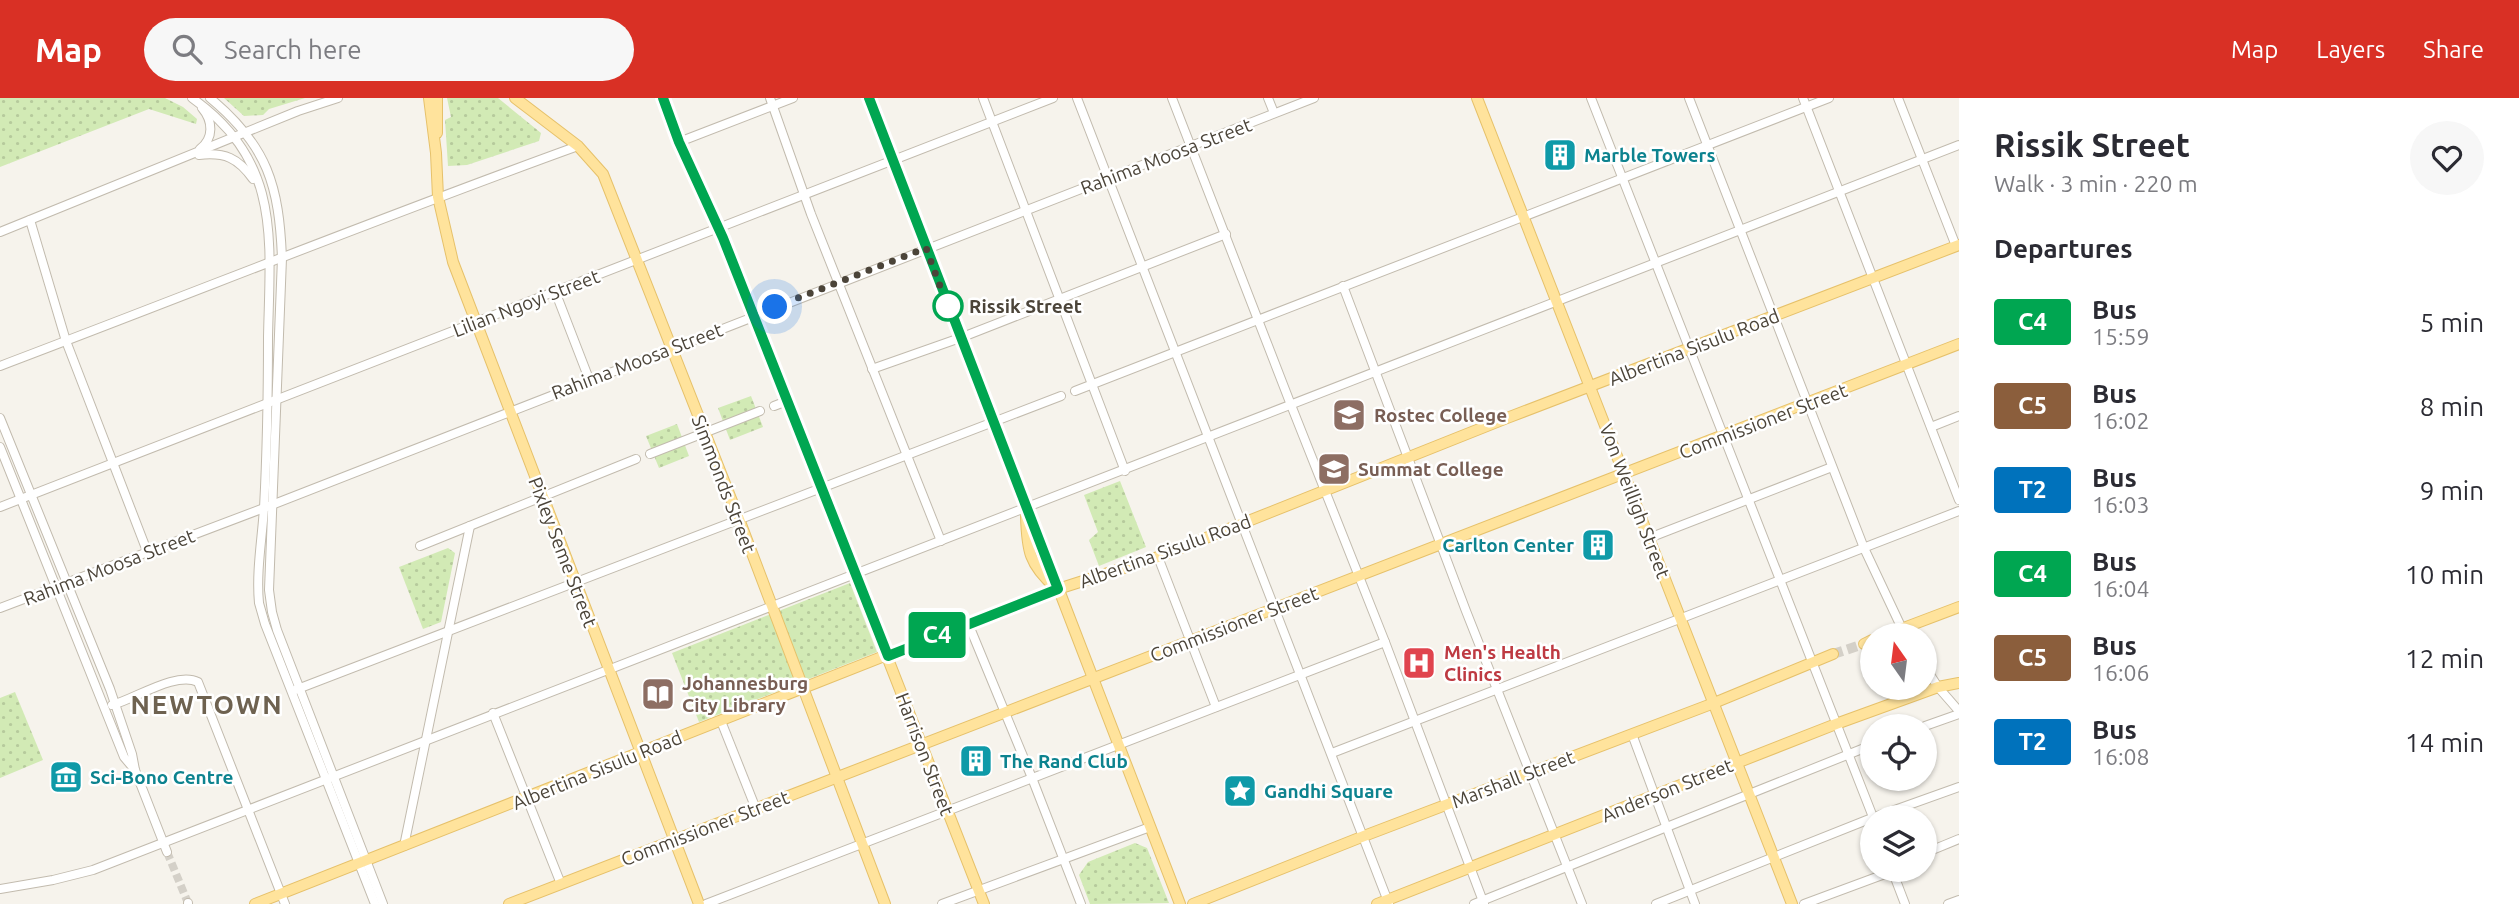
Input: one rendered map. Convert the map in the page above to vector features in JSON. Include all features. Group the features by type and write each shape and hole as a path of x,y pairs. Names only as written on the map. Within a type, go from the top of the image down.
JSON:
{"main road":[{"path":"429,98 436,153"},
{"path":"436,153 438,98"},
{"name":"Simmonds Street","path":"515,98 578,146 603,174 739,519 885,904"},
{"name":"Harrison Street","path":"663,98 856,573 984,904"},
{"path":"869,98 1180,904"},
{"name":"Von Weilligh Street","path":"1477,98 1792,904"},
{"name":"Pixley Seme Street","path":"436,153 438,197 450,251 699,904"},
{"name":"Albertina Sisulu Road","path":"255,904 283,899 404,845 968,623 1058,589 1158,557 1408,457 1873,278 1958,249"},
{"name":"Commissioner Street","path":"511,904 1959,344"},
{"path":"1923,623 1959,607"},
{"name":"Marshall Street","path":"1193,904 1714,703 1833,654"},
{"name":"Anderson Street","path":"1385,903 1470,867 1836,724 1938,687 1959,683"}],"street":[{"path":"193,98 235,136 246,153 267,211 271,263 268,404 269,590 274,621 296,690"},
{"path":"190,157 206,144 211,132 209,118 193,98"},
{"path":"210,98 245,133 263,158 277,194 280,211 282,258 277,399 259,598 265,624 296,690 331,777 363,862 375,904"},
{"path":"0,233 190,157 235,136 338,98"},
{"path":"679,142 772,102 793,98"},
{"path":"983,98 1125,471"},
{"name":"Lilian Ngoyi Street","path":"0,507 1052,98"},
{"path":"1077,98 1302,673 1364,836 1385,903"},
{"path":"1268,98 1274,113"},
{"name":"Rahima Moosa Street","path":"0,608 1314,98"},
{"path":"1591,98 1868,805"},
{"path":"1689,98 1864,548 1899,623"},
{"path":"1075,391 1707,145 1804,102 1829,98"},
{"path":"1898,98 1958,249"},
{"path":"1172,99 1448,804 1480,903 1860,749"},
{"path":"772,102 804,195 941,541"},
{"path":"1804,102 1959,500"},
{"path":"0,889 93,870 165,847 493,713 1125,471 1959,145"},
{"path":"0,366 438,197 578,146"},
{"path":"190,157 217,153 227,155 246,169 260,188"},
{"path":"30,220 66,341 147,551"},
{"path":"872,369 960,338 1226,234"},
{"path":"1343,286 1582,904"},
{"path":"555,291 589,379"},
{"path":"296,690 1061,396"},
{"path":"774,406 787,401"},
{"path":"650,454 760,411"},
{"path":"1931,427 1959,416"},
{"path":"0,418 33,494 115,705 135,770 165,847"},
{"path":"0,447 124,757 135,770"},
{"path":"420,546 636,459"},
{"path":"1649,538 1832,467"},
{"path":"1332,753 1959,511"},
{"path":"404,845 470,526"},
{"path":"1158,557 1216,707"},
{"path":"255,628 274,621"},
{"path":"968,623 1081,904"},
{"path":"706,904 1385,642"},
{"path":"103,705 115,705 173,681 192,679 198,682 283,899"},
{"path":"1937,721 1959,713 1938,687"},
{"path":"493,713 561,884"},
{"path":"721,721 756,809"},
{"path":"1632,734 1695,904"},
{"path":"1909,805 1959,787"},
{"path":"1656,904 1860,823"},
{"path":"942,904 1150,827"},
{"path":"1937,848 1959,839"},
{"path":"363,862 383,904"},
{"path":"1804,904 1861,882"},
{"path":"1897,882 1905,904"},
{"path":"1948,904 1959,900"}],"green space":[{"path":"0,98 165,98 183,107 197,119 196,124 149,109 0,167"},
{"path":"224,98 305,98 269,109 263,115 244,116"},
{"path":"447,98 498,98 541,133 539,141 467,165 448,166 445,120 451,117"},
{"path":"751,396 763,427 730,440 718,408"},
{"path":"677,424 689,456 659,468 646,436"},
{"path":"1120,481 1146,547 1099,566 1089,540 1098,532 1084,495"},
{"path":"448,548 455,553 441,622 423,629 399,567"},
{"path":"850,583 877,652 699,722 672,653"},
{"path":"15,692 43,760 0,778 0,698"},
{"path":"1135,843 1147,848 1169,903 1090,904 1079,875 1088,862"}],"tunnel":[{"path":"1833,654 1860,645"},
{"path":"167,852 188,903"}],"bus line":[{"name":"C4","path":"663,98 679,142 723,238 888,656 1058,589 869,98"}],"place":[{"name":"Marble Towers","path":"1560,155"},
{"name":"Rissik Street","path":"948,306"},
{"name":"Rostec College","path":"1349,415"},
{"name":"Summat College","path":"1334,469"},
{"name":"Carlton Center","path":"1598,545"},
{"name":"Men's Health Clinics","path":"1419,663"},
{"name":"Johannesburg City Library","path":"658,694"},
{"name":"The Rand Club","path":"976,761"},
{"name":"Sci-Bono Centre","path":"66,777"},
{"name":"Gandhi Square","path":"1240,791"}],"district":[{"name":"NEWTOWN","path":"207,705"}],"route":[{"path":"775,307 926,248 951,316 948,306"}]}
